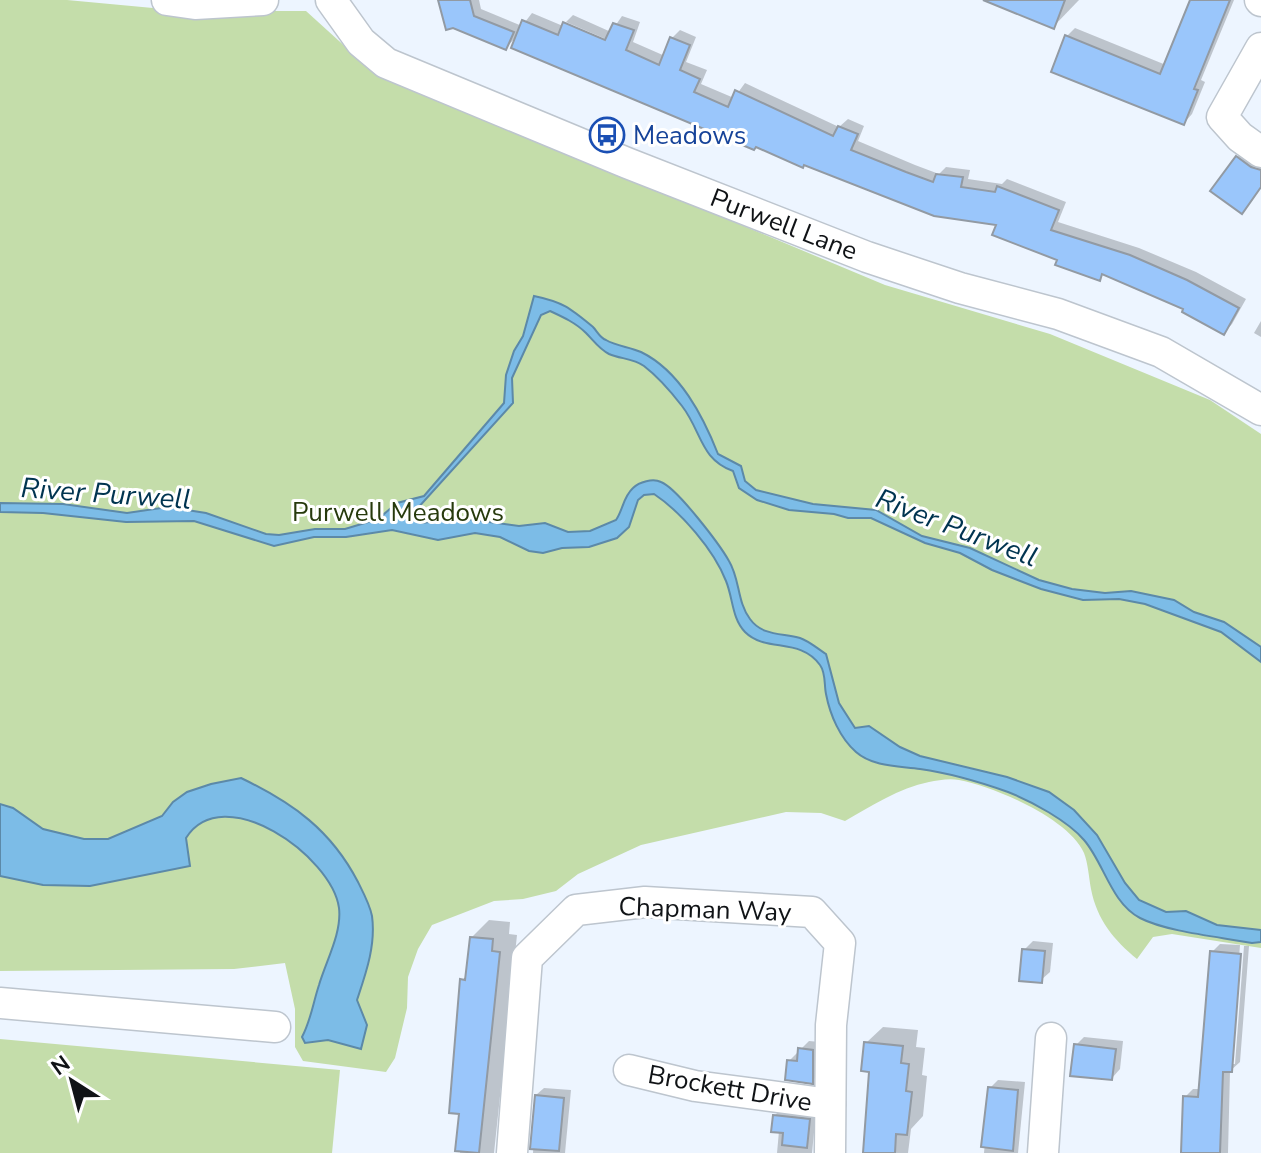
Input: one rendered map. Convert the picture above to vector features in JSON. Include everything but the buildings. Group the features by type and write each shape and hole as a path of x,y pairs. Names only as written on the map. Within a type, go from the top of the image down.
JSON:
{"street":[{"path":"167,0 195,4 263,0"},
{"name":"Purwell Lane","path":"331,0 361,42 386,63 627,163 867,257 960,288 1058,314 1161,352 1261,410"},
{"path":"1261,48 1222,117 1240,137 1261,152"},
{"name":"Chapman Way","path":"512,1153 527,958 576,910 645,902 812,912"},
{"name":"Brockett Drive","path":"812,912 840,943 831,1025 830,1153"},
{"path":"0,1003 275,1027"},
{"path":"1043,1153 1051,1038"},
{"name":"Brockett Drive","path":"629,1070 695,1086 830,1104"}],"green space":[{"name":"Purwell Meadows","path":"0,0 67,0 185,11 306,11 371,70 885,285 1050,334 1210,400 1261,434 1261,948 1172,934 1153,937 1137,959 1114,937 1102,920 1091,889 1084,853 1076,840 1047,816 1029,806 991,789 948,779 907,789 845,821 821,813 786,812 641,845 578,874 556,891 523,899 494,901 432,925 418,949 408,977 407,1008 395,1058 386,1072 303,1061 295,1047 295,1009 285,963 234,969 0,971"},
{"path":"0,1039 340,1070 332,1153 0,1153"}],"water":[{"path":"534,296 566,307 604,339 655,360 688,396 718,454 741,466 745,481 756,490 813,504 876,510 922,536 970,548 1039,580 1072,589 1105,593 1131,591 1174,600 1194,612 1224,622 1261,647 1261,662 1221,632 1145,604 1119,599 1083,600 1041,589 871,518 789,510 757,500 739,488 733,471 722,466 708,452 682,406 654,375 640,363 605,352 578,326 550,311 541,315 512,378 513,403 416,510 415,520 422,523 459,518 519,526 545,523 568,532 590,531 616,520 627,495 636,486 642,482 661,482 687,505 724,553 733,568 750,619 766,631 803,639 826,654 839,703 855,728 869,726 920,756 1007,777 1049,792 1074,810 1097,835 1125,883 1139,900 1166,912 1186,911 1217,925 1261,930 1261,942 1179,930 1140,918 1122,903 1084,840 1049,812 987,785 942,773 878,763 856,752 833,718 820,665 803,651 763,642 745,632 738,621 721,569 685,521 654,494 644,495 638,500 629,527 617,538 589,547 562,548 543,553 529,551 500,537 475,533 438,540 392,530 346,537 314,537 274,546 194,521 126,522 43,513 0,512 0,503 63,504 127,513 168,507 206,513 266,534 279,535 315,529 345,529 378,519 397,503 424,496 504,403 506,375 523,336"},
{"path":"241,778 294,808 323,833 336,847 366,899 372,916 373,938 357,1000 367,1025 361,1049 328,1040 305,1043 302,1037 336,937 339,908 332,888 317,867 297,847 274,831 249,821 225,817 203,822 186,838 190,866 90,886 43,885 0,876 0,804 13,808 43,829 84,839 108,839 162,816 173,802 187,792"}],"place":[{"name":"Meadows","path":"607,135"}],"water label":[{"name":"River Purwell","path":"106,493"},
{"name":"River Purwell","path":"957,527"}]}
